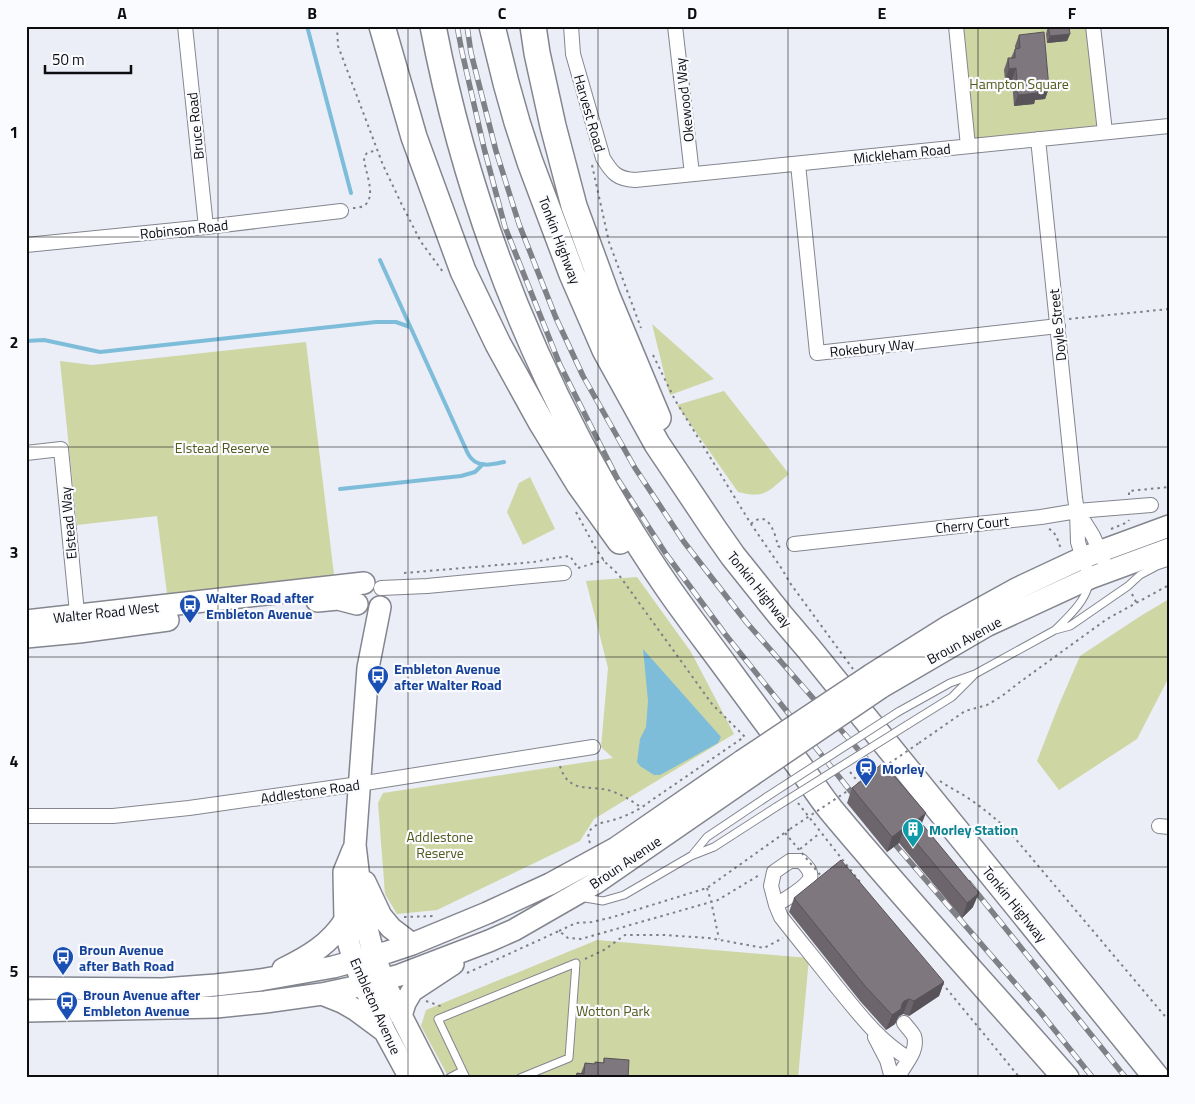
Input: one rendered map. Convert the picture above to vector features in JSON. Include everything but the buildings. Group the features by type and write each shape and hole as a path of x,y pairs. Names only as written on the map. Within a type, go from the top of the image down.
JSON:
{"highway":[{"path":"382,26 420,154 463,270 498,344 541,422 579,484 615,534 716,653"},
{"path":"433,26 451,110 469,174 510,292 543,369 580,443 622,516 667,586 829,807 1066,1078"},
{"name":"Tonkin Highway","path":"492,26 519,130 572,274 605,350 657,444 733,556 1157,1078"},
{"path":"533,26 553,126 574,206 606,296 689,492"}],"main road":[{"name":"Broun Avenue","path":"1095,565 1169,526"},
{"name":"Broun Avenue","path":"26,1011 216,1007 322,994 374,983 488,941 514,930 616,848 747,768 869,678 949,626 1018,588 1095,565 1169,548"},
{"name":"Walter Road West","path":"26,621 78,624 371,599"},
{"name":"Embleton Avenue","path":"364,959 363,912 355,845 368,668 375,636 371,599"},
{"name":"Walter Road West","path":"26,637 78,624"},
{"name":"Embleton Avenue","path":"355,845 344,872 345,920 348,937 364,959 374,983 385,1032 410,1078"},
{"path":"358,870 381,916 391,928 412,944"},
{"name":"Broun Avenue","path":"26,988 163,989 260,980 333,967 412,944 487,914 563,889"},
{"path":"260,980 317,951 338,931 345,920"},
{"path":"401,1016 405,1003 488,941"},
{"name":"Embleton Avenue","path":"374,983 401,1016 433,1078"},
{"path":"322,994 356,1010 385,1032"}],"street":[{"name":"Bruce Road","path":"185,26 206,226"},
{"name":"Harvest Road","path":"571,26 573,54 603,158 609,168 616,174 624,179 635,180"},
{"name":"Okewood Way","path":"676,26 692,174"},
{"path":"956,26 968,146"},
{"path":"1093,26 1105,132"},
{"name":"Mickleham Road","path":"635,180 1169,126"},
{"name":"Doyle Street","path":"1038,139 1075,498 1078,511 1078,542 1095,565"},
{"name":"Rokebury Way","path":"798,164 817,353 1057,323"},
{"name":"Robinson Road","path":"26,245 341,211"},
{"name":"Elstead Way","path":"26,453 61,449 78,624"},
{"name":"Cherry Court","path":"794,544 1032,518 1078,511 1151,505"},
{"name":"Walter Road West","path":"371,599 428,586 564,573"},
{"name":"Addlestone Road","path":"26,816 113,816 189,808 359,784 593,747"},
{"path":"776,905 781,918 865,1022 884,1041 909,1059"},
{"path":"865,1022 888,1060 892,1078"},
{"path":"898,1078 912,1055 914,1044 914,1036 904,1023"}],"lane":[{"path":"691,856 707,837 898,712 950,682 975,674 1055,630 1070,626 1128,586 1140,575 1156,566 1169,562"},
{"path":"1055,630 1082,599 1088,588 1095,565"},
{"path":"563,889 585,898 603,901 624,895 691,856 714,847 952,697 975,674"},
{"path":"449,1078 464,1074 438,1019 576,963 569,1058 520,1078"}],"path":[{"path":"341,211 362,206 369,200 370,190 364,157 367,153 377,150"},
{"path":"591,163 609,242 641,328"},
{"path":"1057,323 1169,309"},
{"path":"651,353 675,400 751,524 782,568 790,583 869,678"},
{"path":"751,524 756,520 763,519 770,523 776,534 778,546 784,550 791,552 794,544"},
{"path":"564,573 604,560"},
{"path":"882,768 965,711 987,705 1002,696 1107,619 1169,585"},
{"path":"591,847 588,837 590,831 595,826 642,808 744,737"},
{"path":"908,742 914,750"},
{"path":"557,753 563,774 576,786 610,790 624,796 642,808"},
{"path":"937,777 948,787 969,798 1008,830 1169,1021"},
{"path":"465,974 576,923 592,922 613,917 707,888 859,783"},
{"path":"794,854 821,832"},
{"path":"786,833 827,882"},
{"path":"559,931 568,938 581,939 718,900 762,874"},
{"path":"707,888 719,940"},
{"path":"576,963 604,950 625,935 664,935 719,940 764,948 793,933"},
{"path":"416,995 457,1011"}],"green space":[{"name":"Hampton Square","path":"956,26 1093,26 1105,132 968,146"},
{"path":"652,324 714,379 670,395"},
{"name":"Elstead Reserve","path":"306,342 335,583 168,601 157,516 77,525 60,361 92,365"},
{"path":"724,391 789,474 771,489 761,494 755,495 738,492 677,405"},
{"path":"530,477 555,529 523,545 507,512 519,483"},
{"name":"Addlestone Reserve","path":"637,577 691,652 734,734 594,819 580,841 437,910 397,914 385,894 378,803 383,793 613,758 601,747 608,668 586,581"},
{"path":"1169,599 1169,677 1137,739 1059,790 1037,761 1080,656"},
{"name":"Wotton Park","path":"597,940 809,958 798,1078 449,1078 421,1026 426,1010"}],"water":[{"path":"643,649 721,737 718,743 660,775 654,775 637,762 640,739 646,727 648,701"}],"waterway":[{"path":"307,26 351,193"},
{"path":"380,260 469,456 479,464 504,462"},
{"path":"26,341 44,340 100,352 376,322 396,322 410,327"},
{"path":"340,489 461,476 475,472 483,464"}],"railway":[{"path":"457,26 484,148 505,227 560,365 617,478 666,554 725,634 860,803"},
{"path":"467,26 471,53 496,151 519,224 556,318 583,376 635,468 684,542 747,623 885,780"},
{"path":"886,834 1041,1013 1093,1078"},
{"path":"969,883 1126,1078"}],"place":[{"name":"Walter Road after Embleton Avenue","path":"190,624"},
{"name":"Embleton Avenue after Walter Road","path":"378,695"},
{"name":"Morley","path":"866,787"},
{"name":"Morley Station","path":"913,848"},
{"name":"Broun Avenue after Bath Road","path":"63,976"},
{"name":"Broun Avenue after Embleton Avenue","path":"67,1021"}]}
